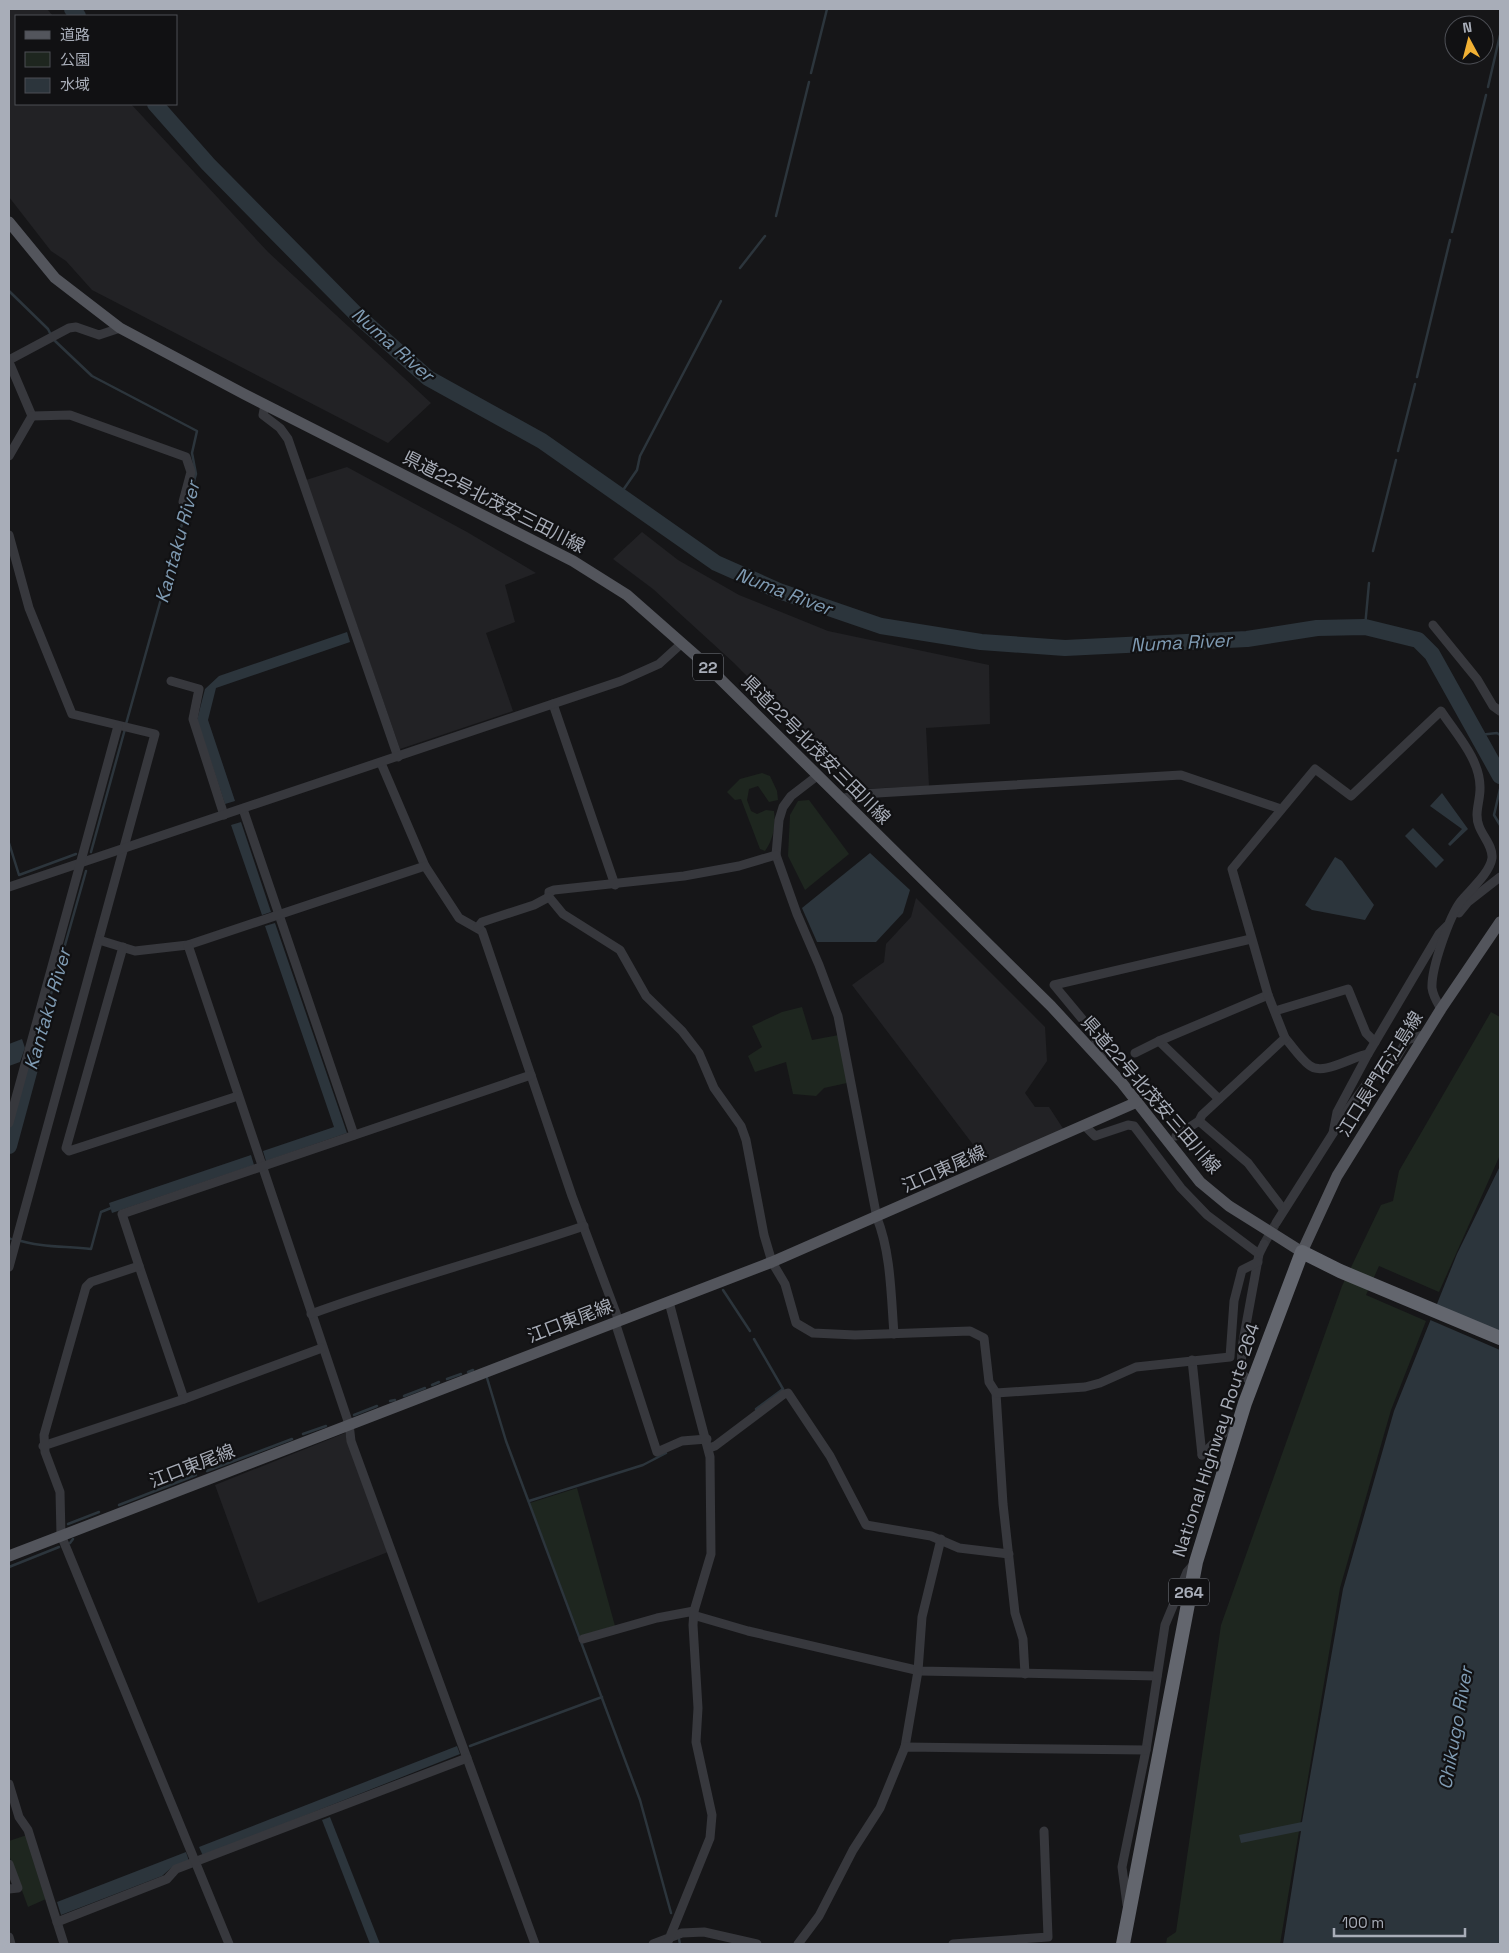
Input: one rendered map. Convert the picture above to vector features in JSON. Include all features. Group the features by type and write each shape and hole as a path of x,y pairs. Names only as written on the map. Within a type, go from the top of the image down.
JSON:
{"highway":[{"path":"1302,1252 1340,1271 1500,1338"},
{"name":"National Highway Route 264","path":"1123,1944 1196,1562 1241,1415 1302,1252"}],"main road":[{"name":"県道22号北茂安三田川線","path":"11,227 55,278 120,328 573,561 627,595 702,661 1050,1006 1137,1102 1200,1182 1229,1206 1302,1252"},
{"name":"江口長門石江島線","path":"1302,1252 1337,1176 1441,1009 1500,922"},
{"name":"江口東尾線","path":"9,1556 772,1262 877,1218 1137,1102"}],"street":[{"path":"32,416 9,361 69,328 76,327 99,335 120,328"},
{"path":"265,404 263,415 280,428 288,439 398,757"},
{"path":"32,416 70,415 186,457 191,472 183,502"},
{"path":"9,456 32,416"},
{"path":"9,535 29,608 72,714 155,734 9,1267"},
{"path":"1433,625 1477,679 1493,706 1500,711"},
{"path":"9,887 622,681 659,664 681,644"},
{"path":"171,681 199,689 193,719 224,815"},
{"path":"553,704 616,885"},
{"path":"1368,1054 1318,1069 1310,1067 1285,1038 1268,995 1232,869 1314,769 1351,796 1441,711 1474,762 1479,775 1481,790 1477,817 1479,827 1490,848 1492,859 1488,868 1459,904 1450,923 1433,975 1434,998 1441,1009"},
{"path":"9,1123 80,862 123,727"},
{"path":"381,763 425,866 459,918 465,924 478,927 482,931 617,1322 657,1452 682,1441 707,1439"},
{"path":"840,799 860,794 1181,775 1281,809"},
{"path":"817,776 791,796 783,807 779,820 776,855 797,914 838,1016 877,1218 881,1229 894,1334"},
{"path":"243,809 354,1135"},
{"path":"776,855 765,860 728,869 616,885 554,890 549,892 549,897 563,914 620,950 627,960 638,986 682,1031 699,1053 714,1088 741,1126 746,1140 764,1236 772,1262 785,1284 796,1323 813,1333 894,1334 970,1331 979,1334 986,1344 989,1382 996,1393 1003,1504 1015,1613 1023,1638 1025,1674"},
{"path":"99,940 135,951 188,945 425,866"},
{"path":"1333,1133 1338,1112 1368,1054 1435,942 1468,902 1500,877"},
{"path":"478,927 482,922 534,905 549,897"},
{"path":"1104,1064 1093,1032 1054,985 1251,939"},
{"path":"188,945 348,1424 351,1441 535,1944"},
{"path":"123,948 66,1148 69,1151 238,1096"},
{"path":"1275,1011 1348,989 1366,1034 1376,1042"},
{"path":"1136,1053 1159,1041 1268,995"},
{"path":"1276,1223 1283,1209 1368,1082 1395,1060 1407,1040 1426,1034"},
{"path":"1176,1136 1199,1120 1202,1114 1285,1038"},
{"path":"1159,1041 1219,1099"},
{"path":"184,1399 122,1214 531,1075"},
{"path":"1199,1120 1248,1163 1283,1209"},
{"path":"1085,1126 1095,1136 1131,1125 1157,1150 1181,1188 1207,1215 1258,1258"},
{"path":"311,1314 399,1283 510,1251 584,1226"},
{"path":"1252,1383 1242,1373 1242,1347 1258,1258 1264,1244"},
{"path":"996,1393 1085,1387 1100,1383 1136,1367 1230,1356 1234,1302 1242,1270 1258,1258"},
{"path":"139,1266 91,1282 86,1287 44,1435 44,1446 60,1492 61,1535 197,1862 229,1944"},
{"path":"668,1940 710,1838 712,1815 696,1742 698,1708 694,1613 711,1554 709,1448 669,1302"},
{"path":"44,1446 184,1399 322,1348"},
{"path":"1192,1360 1202,1455 1241,1415"},
{"path":"709,1448 715,1446 784,1394 788,1393 830,1456 866,1525 941,1539 959,1548 1009,1554"},
{"path":"798,1944 819,1916 853,1850 880,1808 889,1782 905,1747 918,1670 922,1617 941,1539"},
{"path":"1129,1913 1122,1867 1146,1750 1166,1625 1187,1572 1196,1562"},
{"path":"584,1639 657,1618 694,1613 748,1631 918,1670 1157,1676"},
{"path":"905,1747 1146,1750"},
{"path":"57,1922 167,1879 176,1869 467,1758"},
{"path":"9,1784 19,1817 28,1830 64,1944"},
{"path":"953,1944 1015,1942 1048,1937 1044,1831"},
{"path":"9,1864 18,1888 9,1890"},
{"path":"652,1944 704,1932 757,1944"},
{"path":"9,1937 11,1944"}],"shaded area":[{"path":"9,9 47,9 52,15 15,15 15,105 132,105 268,252 431,403 388,443 92,290 66,261 51,251 9,197"},
{"path":"347,467 467,532 536,573 505,585 515,622 486,633 513,711 400,749 306,480"},
{"path":"642,532 678,560 739,595 828,631 989,665 990,724 926,728 929,786 859,789 734,663 653,589 613,559"},
{"path":"916,898 1045,1027 1047,1061 1025,1093 1035,1107 1049,1107 1064,1130 987,1163 852,985 884,962 886,944 911,917"},
{"path":"345,1433 388,1552 258,1603 215,1485"}],"green space":[{"path":"762,773 770,776 777,791 778,800 769,802 758,786 749,789 747,800 751,811 757,814 766,810 774,811 775,822 773,832 765,851 760,849 741,799 735,800 727,792 740,779"},
{"path":"809,800 849,854 805,890 788,856 790,815 798,801"},
{"path":"802,1007 812,1040 839,1035 847,1083 824,1088 816,1096 793,1094 786,1062 755,1072 748,1056 762,1047 752,1026 782,1012"},
{"path":"1491,1012 1500,1017 1500,1155 1439,1292 1379,1266 1366,1295 1426,1321 1391,1410 1340,1588 1280,1944 1166,1944 1167,1938 1176,1932 1221,1625 1342,1286 1381,1205 1393,1201 1399,1171"},
{"path":"577,1488 615,1626 580,1636 530,1503"},
{"path":"27,1835 46,1899 28,1907 9,1855 9,1841"}],"water":[{"path":"347,632 350,642 216,688 208,720 235,801 225,804 197,720 205,689 219,676"},
{"path":"1442,793 1468,829 1450,846 1448,844 1462,829 1430,806"},
{"path":"241,822 271,912 262,915 231,825"},
{"path":"1413,828 1444,860 1436,868 1405,836"},
{"path":"870,853 910,890 903,913 876,942 817,942 802,908"},
{"path":"1335,857 1342,861 1374,905 1365,920 1312,910 1305,905"},
{"path":"275,923 347,1133 266,1161 263,1151 334,1127 265,926"},
{"path":"22,1039 25,1048 20,1062 9,1066 9,1044"},
{"path":"251,1155 254,1165 112,1213 109,1203"},
{"name":"Chikugo River","path":"1500,1166 1500,1944 1283,1944 1301,1831 1241,1843 1239,1835 1302,1822 1343,1589 1394,1411 1457,1254"},
{"path":"457,1746 460,1754 203,1856 199,1847"},
{"path":"330,1817 380,1944 370,1944 322,1820"},
{"path":"186,1852 189,1861 171,1868 162,1876 61,1915 57,1902"}],"pier":[{"path":"1433,1305 1500,1333 1500,1350 1428,1319"}],"waterway":[{"name":"Numa River","path":"72,9 77,15"},
{"path":"811,73 827,9"},
{"path":"1488,87 1500,35"},
{"path":"776,216 809,82"},
{"path":"1452,232 1486,95"},
{"name":"Numa River","path":"156,105 208,164 358,316 428,378 542,441 716,563 779,591 881,626 981,642 1065,648 1247,639 1317,628 1365,627 1418,640 1432,654 1500,776"},
{"path":"740,268 765,236"},
{"path":"1417,377 1450,240"},
{"name":"Kantaku River","path":"9,291 48,329 51,335"},
{"path":"619,496 637,470 640,456 721,301"},
{"name":"Kantaku River","path":"54,340 92,376 197,431 192,453 196,474 126,724"},
{"path":"1398,451 1415,384"},
{"path":"1373,551 1396,460"},
{"path":"1365,627 1369,583"},
{"name":"Kantaku River","path":"91,852 125,729"},
{"path":"1479,735 1497,733 1500,735"},
{"path":"1500,789 1494,815 1500,825"},
{"path":"9,843 19,875 76,854"},
{"name":"Kantaku River","path":"34,1054 86,871"},
{"name":"Kantaku River","path":"9,1146 34,1054"},
{"path":"21,1241 47,1246 91,1249 101,1212 111,1208"},
{"path":"723,1290 750,1331"},
{"path":"754,1339 783,1389 756,1409"},
{"path":"468,1372 473,1370"},
{"path":"447,1379 461,1374"},
{"path":"487,1378 506,1441 640,1800 671,1913"},
{"path":"432,1385 439,1382"},
{"path":"404,1396 425,1388"},
{"path":"390,1401 395,1400"},
{"path":"354,1415 377,1406"},
{"path":"303,1434 326,1426"},
{"path":"207,1471 292,1439"},
{"path":"529,1501 643,1465 666,1453"},
{"path":"119,1505 196,1475"},
{"path":"68,1524 99,1512"},
{"path":"70,1543 73,1539"},
{"path":"9,1567 59,1547"},
{"path":"470,1746 602,1697"},
{"path":"679,1939 680,1944"}],"tunnel":[{"path":"1264,1244 1276,1223"}]}
